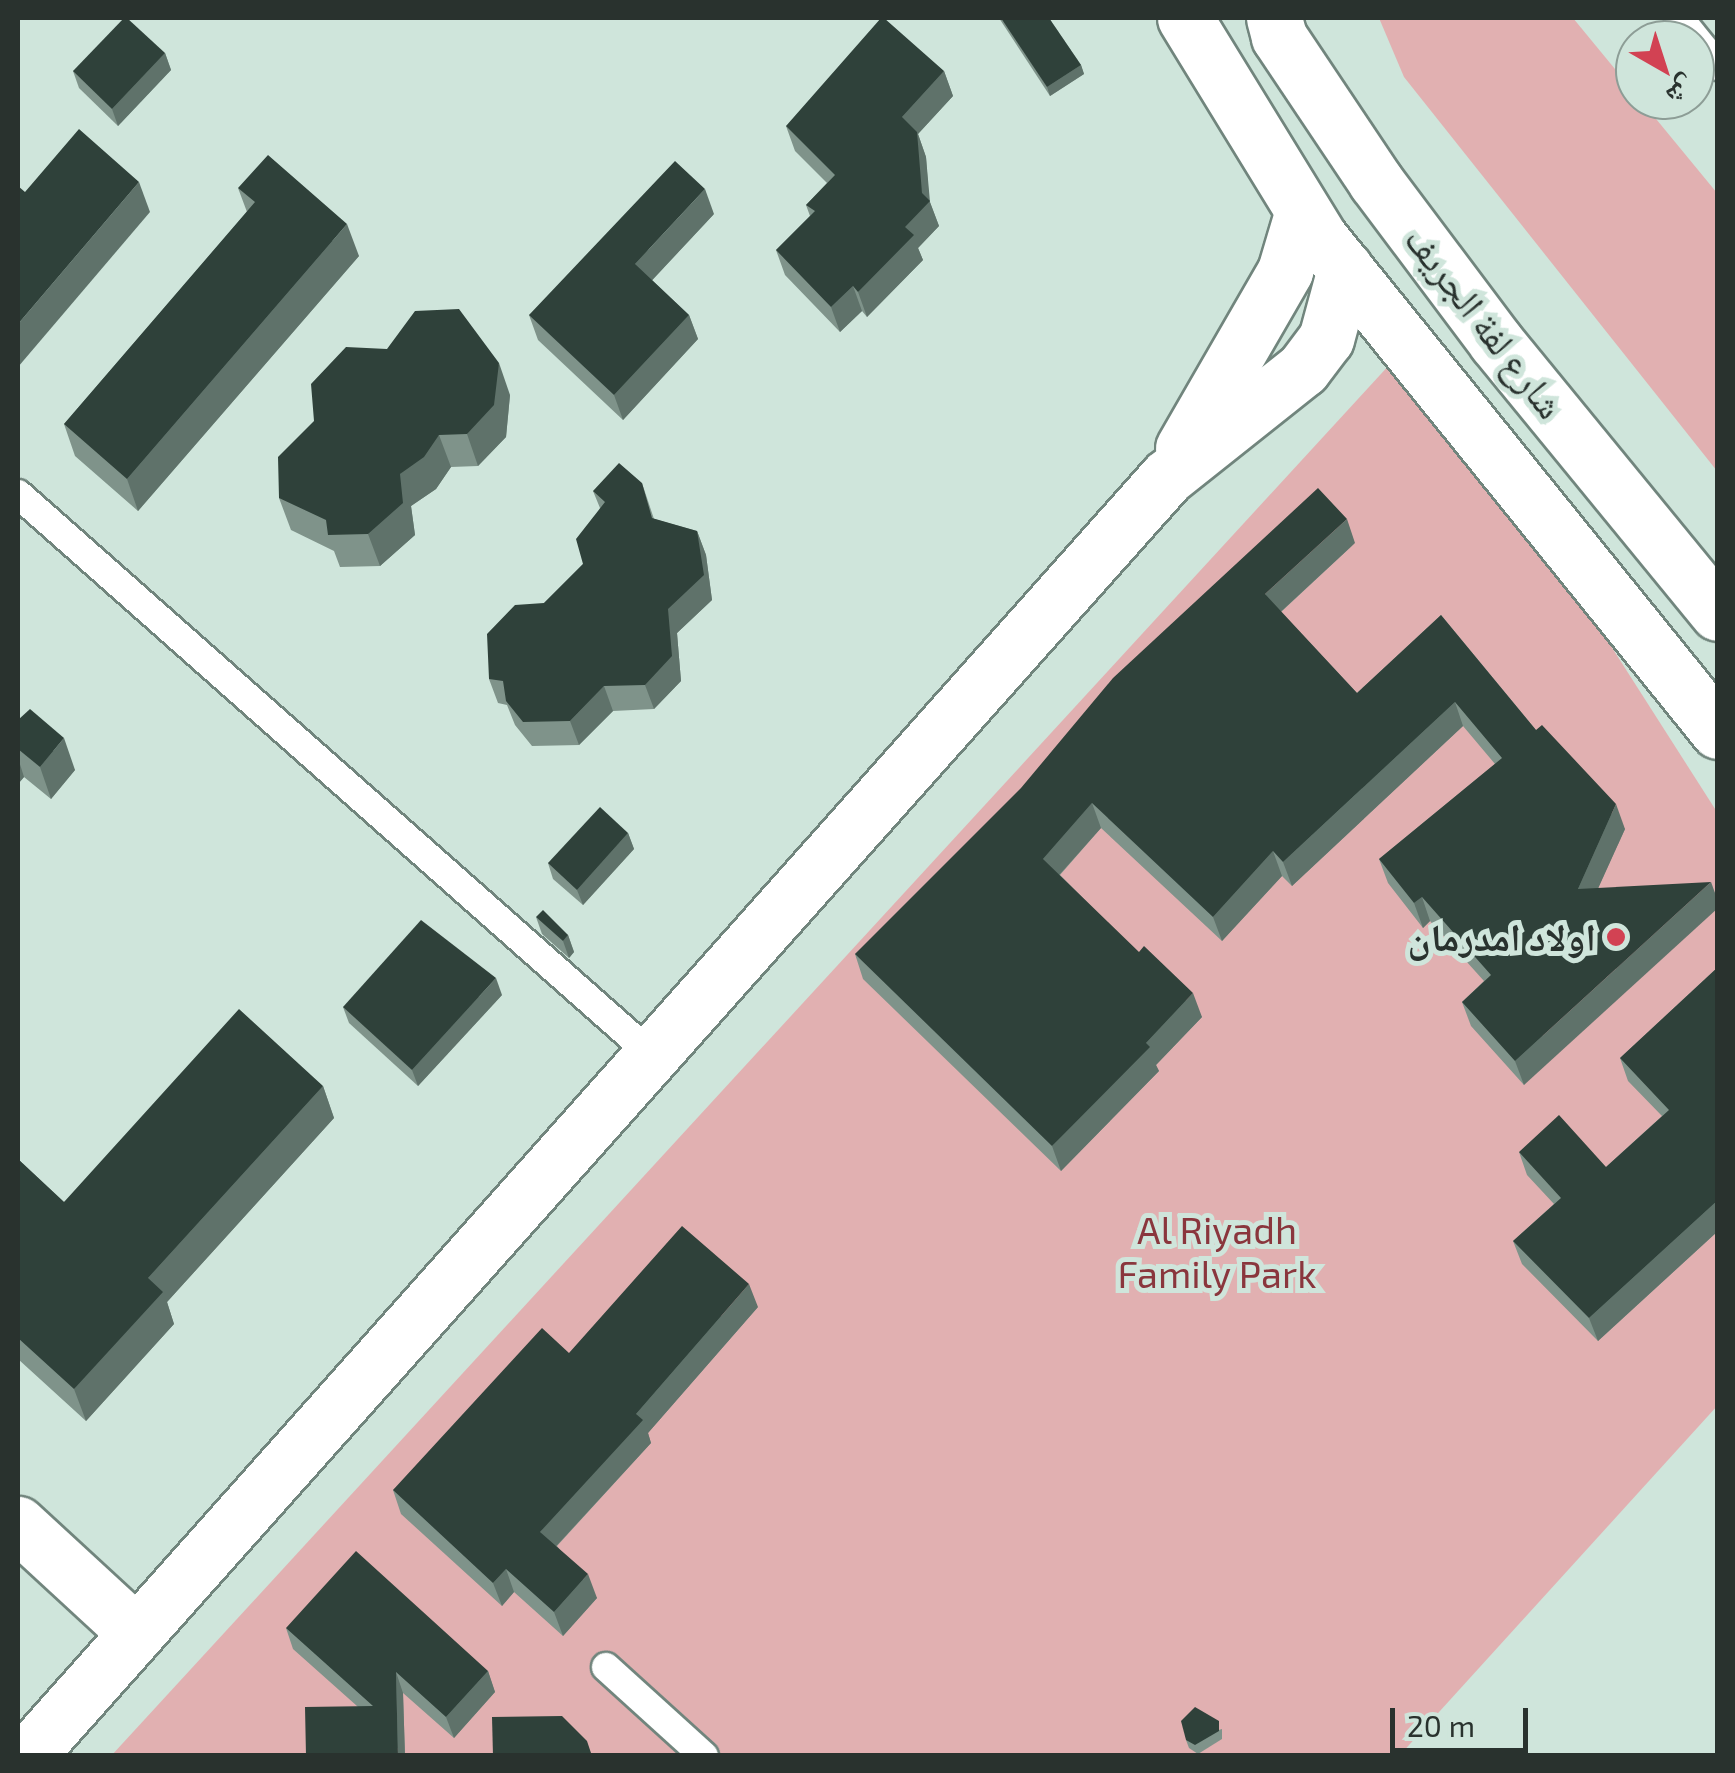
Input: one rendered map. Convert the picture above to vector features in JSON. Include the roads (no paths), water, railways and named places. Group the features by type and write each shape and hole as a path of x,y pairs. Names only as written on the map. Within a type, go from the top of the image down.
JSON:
{"street":[{"name":"شارع لفة الجريف","path":"1185,18 1302,214 1718,732"},
{"name":"شارع لفة الجريف","path":"1274,24 1496,342 1718,613"},
{"path":"1167,477 1285,272 1302,214"},
{"path":"27,1756 1167,477 1303,369 1326,340 1345,269"},
{"path":"18,1524 136,1633"}],"lane":[{"path":"1679,18 1718,66"},
{"path":"18,494 652,1054"},
{"path":"606,1667 704,1756"}],"place":[{"name":"اولاد امدرمان","path":"1616,937"}],"park label":[{"name":"Al Riyadh Family Park","path":"1217,1252"}]}
